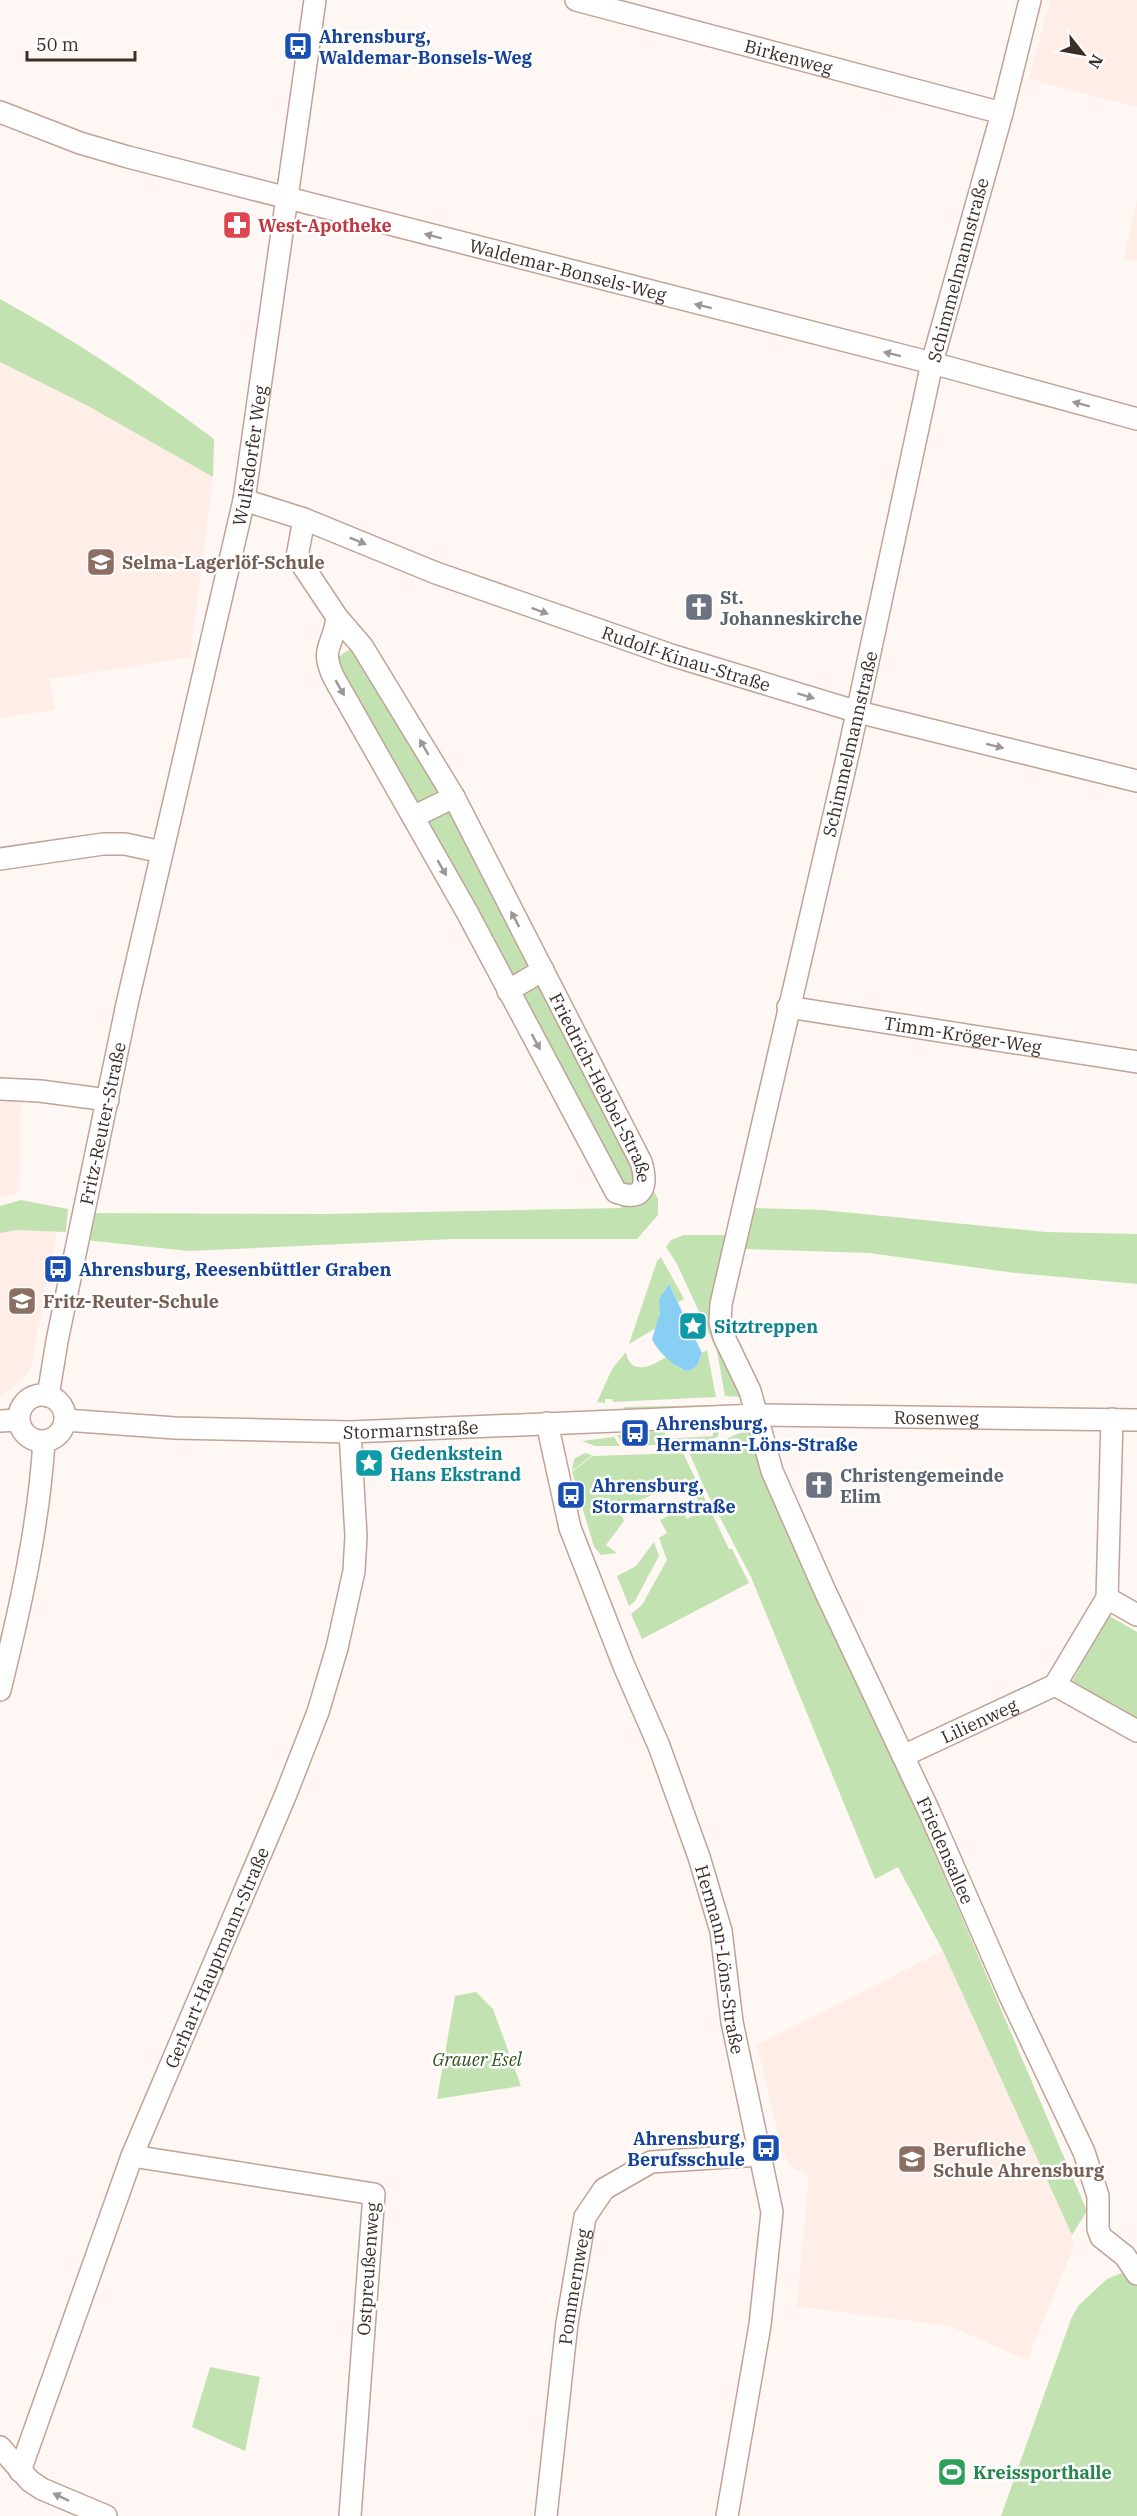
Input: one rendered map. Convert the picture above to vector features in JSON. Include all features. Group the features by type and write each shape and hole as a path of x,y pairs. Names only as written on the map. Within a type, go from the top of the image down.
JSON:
{"street":[{"name":"Wulfsdorfer Weg","path":"162,852 244,500 315,0"},
{"name":"Birkenweg","path":"576,0 1002,113"},
{"name":"Schimmelmannstraße","path":"758,1415 724,1337 720,1309 858,711 932,363 1002,113 1030,0"},
{"name":"Waldemar-Bonsels-Weg","path":"0,112 109,152 932,363 1137,419"},
{"name":"Rudolf-Kinau-Straße","path":"244,500 304,519 436,573 550,615 671,655 858,711 1137,781"},
{"name":"Friedrich-Hebbel-Straße","path":"304,519 297,557 336,627 362,646 454,797 642,1162 646,1179 644,1188 636,1195 626,1196 616,1192 326,661 326,651 336,627"},
{"path":"413,817 454,797"},
{"path":"0,859 103,844 125,844 162,852"},
{"name":"Fritz-Reuter-Straße","path":"48,1396 57,1341 162,852"},
{"path":"508,991 543,970"},
{"name":"Timm-Kröger-Weg","path":"788,1007 1137,1062"},
{"path":"0,1089 40,1091 108,1100"},
{"path":"37,1395 48,1396 60,1403 65,1420 58,1435 44,1441 27,1437 9,1420 19,1412 26,1401 37,1395"},
{"name":"Rosenweg","path":"758,1415 1137,1420"},
{"name":"Stormarnstraße","path":"65,1420 175,1428 350,1432 758,1415"},
{"name":"Friedensallee","path":"758,1415 772,1471 825,1592 903,1756 1009,1994 1091,2169 1098,2196 1098,2229 1101,2237 1119,2249 1135,2265"},
{"path":"1112,1419 1107,1598 1055,1685 1137,1731"},
{"name":"Hermann-Löns-Straße","path":"547,1423 570,1528 624,1666 659,1746 712,1899 721,1931 732,2022 772,2212 760,2325 727,2516"},
{"name":"Gerhart-Hauptmann-Straße","path":"20,2470 132,2156 290,1785 318,1712 338,1648 354,1570 356,1536 350,1432"},
{"path":"0,1690 40,1494 44,1441"},
{"path":"1107,1598 1137,1615"},
{"name":"Lilienweg","path":"903,1756 1055,1685"},
{"name":"Pommernweg","path":"546,2516 567,2323 585,2217 604,2189 651,2162 760,2155"},
{"name":"Ostpreußenweg","path":"132,2156 374,2194 350,2516"},
{"path":"0,2447 20,2470 42,2489 106,2516"}],"shaded area":[{"path":"1050,0 1137,0 1137,107 1029,79"},
{"path":"1137,199 1137,262 1124,258"},
{"name":"Selma-Lagerlöf-Schule","path":"0,362 88,406 213,477 190,657 50,679 54,710 0,718"},
{"path":"0,1097 21,1097 19,1193 0,1198"},
{"name":"Fritz-Reuter-Schule","path":"17,1230 57,1231 31,1368 19,1383 0,1398 0,1233"},
{"name":"Berufliche Schule Ahrensburg","path":"943,1951 1072,2235 1073,2248 1027,2360 950,2326 797,2306 809,2175 791,2167 782,2151 757,2045"}],"green space":[{"path":"0,299 110,365 214,439 213,477 88,406 0,362"},
{"path":"355,648 406,728 658,1199 658,1215 637,1239 453,1239 188,1251 85,1240 89,1213 323,1214 621,1208 611,1173 334,661 345,652"},
{"path":"21,1200 68,1209 66,1232 17,1230 0,1233 0,1206"},
{"path":"753,1208 822,1210 1046,1232 1137,1234 1137,1284 1015,1273 869,1253 743,1249"},
{"path":"684,1235 732,1235 719,1298 741,1397 725,1396 717,1351 677,1264 666,1247 671,1240"},
{"path":"661,1257 684,1299 678,1302 669,1284 661,1301 656,1328 629,1344 657,1261"},
{"path":"707,1350 716,1397 613,1402 612,1399 605,1399 605,1403 597,1402 612,1369 626,1352 628,1360 636,1367 654,1364 666,1357 680,1369 689,1371 697,1366 702,1353"},
{"path":"718,1406 625,1412 624,1407"},
{"path":"719,1429 718,1436 709,1443 624,1446 617,1435 665,1431 665,1439 713,1436 713,1430"},
{"path":"755,1432 1087,2211 1072,2235 943,1951 898,1867 875,1879 751,1577 704,1487 689,1452 707,1449 737,1434"},
{"path":"614,1437 620,1446 595,1446 582,1441"},
{"path":"585,1453 592,1455 572,1471 574,1459"},
{"path":"683,1453 729,1549 732,1549 749,1583 642,1639 631,1614 642,1605 667,1560 659,1538 667,1533 660,1520 682,1509 687,1519 703,1510 685,1477 620,1510 624,1521 606,1545 617,1553 601,1555 594,1547 572,1472 592,1456"},
{"path":"654,1542 659,1556 635,1601 629,1606 617,1576 636,1566"},
{"path":"1108,1615 1137,1632 1137,1724 1069,1687"},
{"name":"Grauer Esel","path":"476,1992 493,2009 521,2086 437,2099 455,1996"},
{"path":"1129,2270 1137,2286 1137,2516 1001,2516 1071,2319 1078,2306 1107,2279"},
{"path":"210,2367 260,2377 245,2451 192,2427"}],"water":[{"path":"669,1284 702,1353 697,1366 689,1371 679,1368 668,1359 652,1339 660,1313 659,1299"}],"place":[{"name":"Ahrensburg, Waldemar-Bonsels-Weg","path":"298,46"},
{"name":"West-Apotheke","path":"237,225"},
{"name":"Selma-Lagerlöf-Schule","path":"101,562"},
{"name":"St. Johanneskirche","path":"699,607"},
{"name":"Ahrensburg, Reesenbüttler Graben","path":"58,1269"},
{"name":"Fritz-Reuter-Schule","path":"22,1301"},
{"name":"Sitztreppen","path":"693,1326"},
{"name":"Ahrensburg, Hermann-Löns-Straße","path":"635,1433"},
{"name":"Gedenkstein Hans Ekstrand","path":"369,1463"},
{"name":"Christengemeinde Elim","path":"819,1485"},
{"name":"Ahrensburg, Stormarnstraße","path":"571,1495"},
{"name":"Ahrensburg, Berufsschule","path":"766,2148"},
{"name":"Berufliche Schule Ahrensburg","path":"912,2159"},
{"name":"Kreissporthalle","path":"952,2472"}]}
